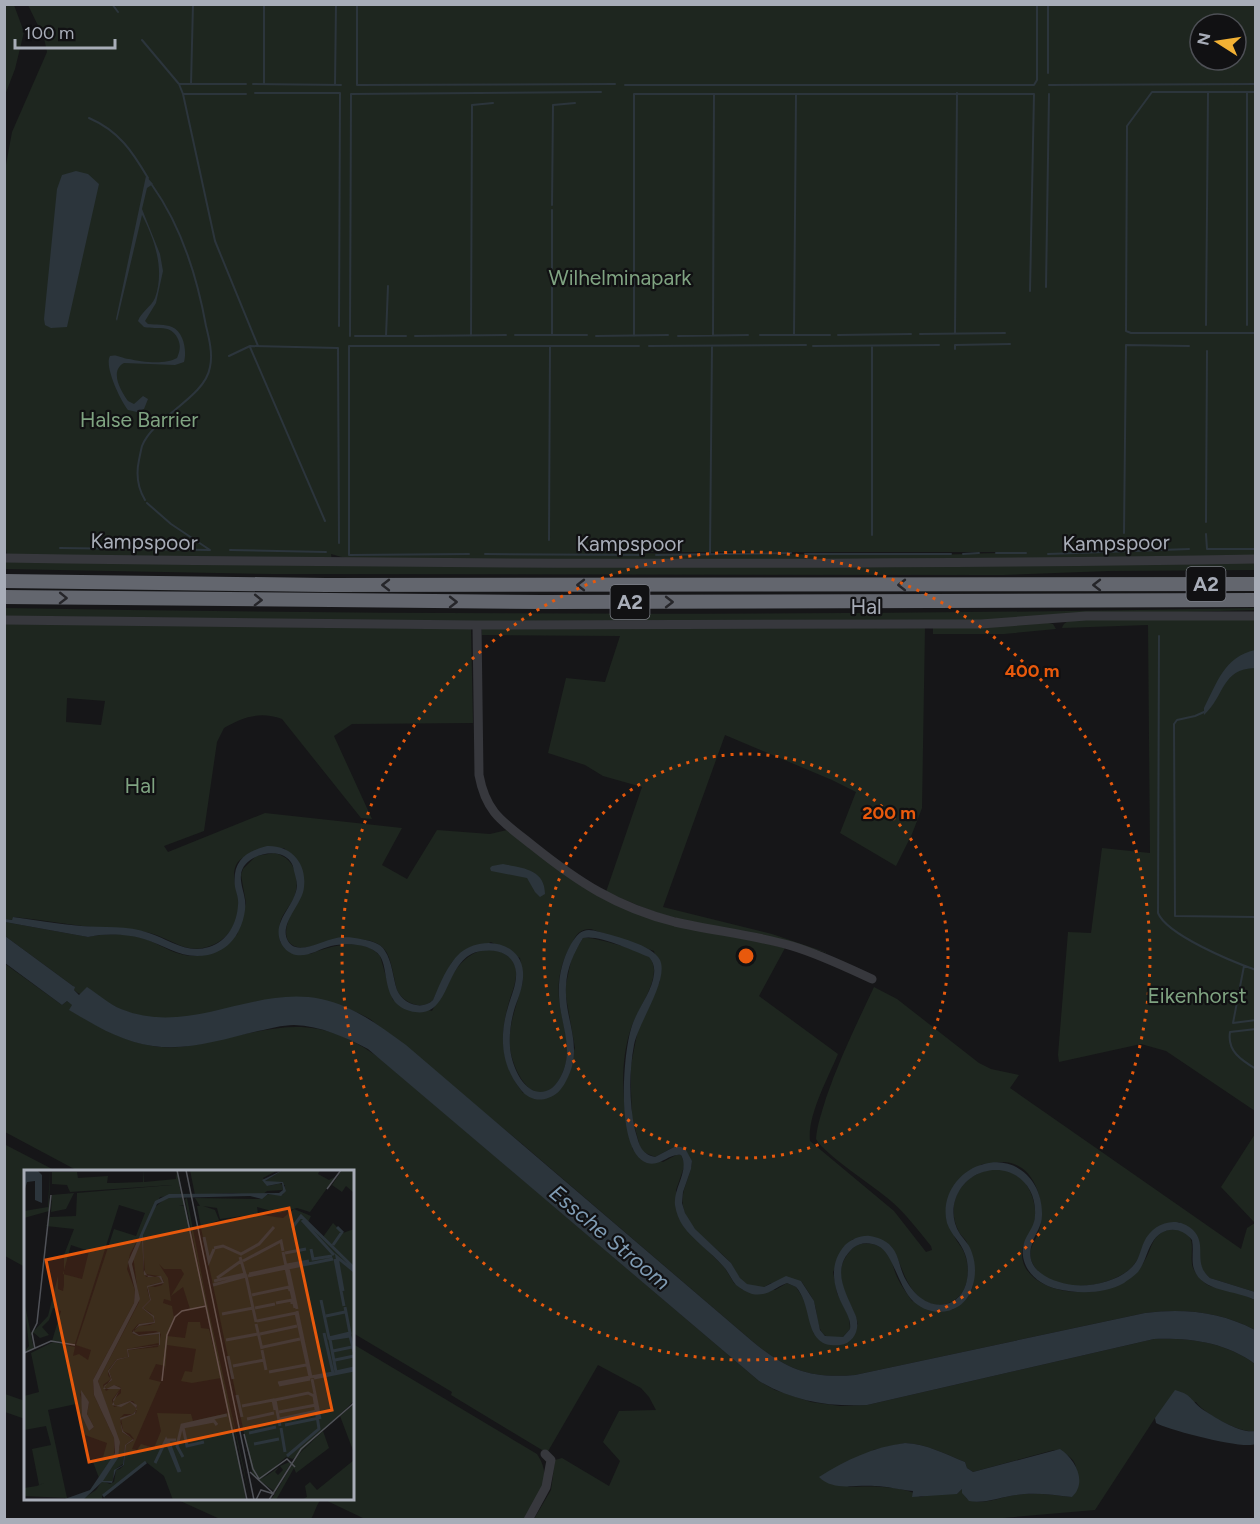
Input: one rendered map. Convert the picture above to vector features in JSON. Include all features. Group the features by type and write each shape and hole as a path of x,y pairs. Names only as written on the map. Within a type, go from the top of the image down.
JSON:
{"highway":[{"name":"A2","path":"4,581 326,585 1256,584"},
{"name":"A2","path":"4,597 531,602 1256,600"}],"street":[{"name":"Kampspoor","path":"4,558 723,563 1023,563 1256,559"},
{"name":"Hal","path":"4,620 477,625 972,624 1086,616 1256,616"},
{"path":"477,625 479,775 482,793 489,808 506,825 566,872 601,894 674,922 799,948 872,980"},
{"path":"528,1520 546,1487 551,1460 545,1454"}],"green space":[{"path":"5,4 14,5 24,32 15,69 5,95"},
{"name":"Wilhelminapark","path":"28,5 1255,5 1255,555 1110,559 352,560 331,554 332,560 7,555 4,537 5,170 12,132 47,52 44,38","holes":["1029,552 933,555 605,553"]},
{"path":"5,561 1256,561 1255,570 1109,571 1003,575 274,574 5,569"},
{"path":"5,608 630,614 1256,608 1255,610 990,621 490,622 5,616"},
{"name":"Eikenhorst","path":"1255,619 1255,1111 1166,1051 1141,1044 1059,1062 1058,1055 1068,932 1091,933 1102,848 1150,853 1148,625 1062,628 1067,622 1076,620"},
{"path":"5,623 471,629 473,723 352,724 334,736 372,819 361,818 282,719 266,715 252,716 224,728 217,742 204,831 164,846 168,852 265,813 402,828 382,865 407,879 437,830 490,834 507,830 639,913 785,948 759,996 838,1054 815,1109 810,1141 894,1211 926,1252 932,1250 931,1246 902,1211 829,1153 816,1139 831,1084 874,987 897,999 979,1063 991,1069 1019,1075 1010,1088 1241,1249 1247,1228 1255,1223 1255,1292 1206,1275 1200,1264 1200,1246 1179,1222 1145,1241 1135,1263 1120,1276 1108,1281 1080,1286 1053,1282 1042,1275 1031,1260 1031,1251 1040,1227 1041,1207 1031,1178 1016,1165 1005,1162 982,1164 948,1199 954,1235 964,1252 968,1270 966,1285 958,1297 941,1305 926,1301 919,1297 912,1288 890,1245 853,1239 833,1272 837,1293 849,1317 850,1329 843,1337 827,1337 820,1328 814,1302 801,1281 771,1283 764,1287 746,1284 724,1255 695,1230 686,1215 682,1200 692,1161 674,1147 655,1157 643,1152 640,1147 632,1117 631,1065 638,1029 660,981 654,951 591,929 581,931 576,936 565,957 559,984 560,1008 567,1045 566,1064 556,1084 543,1093 529,1088 518,1073 511,1056 511,1023 523,981 520,958 491,942 452,962 433,1000 429,1003 418,1005 408,1002 397,990 389,957 380,945 360,939 335,941 302,948 293,946 288,941 287,925 303,875 284,848 252,854 244,857 235,866 234,879 239,904 235,924 227,935 210,946 194,949 138,931 14,917 12,920 5,919","holes":["67,698 105,701 101,725 66,722"]},
{"path":"1053,624 1056,629 1004,634 933,634 933,627"},
{"path":"925,627 922,808 896,866 840,833 856,792 725,735 663,907 772,934 828,953 670,917 606,892 642,787 603,776 585,765 548,753 566,678 605,682 620,636 482,635 482,629"},
{"path":"274,853 281,855 291,864 297,884 294,898 282,916 280,942 310,954 346,944 365,946 373,950 380,956 393,1000 432,1011 457,969 474,953 485,950 498,951 510,958 514,963 516,974 504,1027 504,1050 510,1072 523,1093 556,1094 575,1048 566,997 566,984 572,956 583,938 616,944 649,956 653,964 653,979 631,1028 624,1058 623,1089 633,1150 663,1162 676,1155 681,1155 684,1167 676,1190 683,1226 725,1268 734,1283 743,1290 775,1290 787,1283 796,1287 807,1304 814,1334 838,1345 858,1324 841,1281 841,1273 842,1264 847,1255 861,1244 868,1243 884,1250 912,1301 952,1310 960,1305 972,1289 973,1276 969,1247 954,1219 955,1199 961,1187 973,1176 999,1169 1021,1178 1033,1199 1035,1210 1033,1227 1022,1252 1026,1268 1043,1284 1077,1292 1111,1288 1138,1270 1153,1242 1161,1233 1176,1229 1189,1236 1193,1268 1204,1282 1209,1286 1255,1300 1255,1330 1216,1315 1188,1311 1145,1313 855,1375 825,1375 799,1370 764,1351 521,1143 370,1019 348,1008 328,1002 291,998 187,1017 142,1016 78,993 73,986 5,936 5,922 88,937 110,934 134,936 183,955 200,955 237,935 246,903 241,875 243,869 256,856"},
{"path":"4,963 62,1005 67,1001 73,1005 70,1010 80,1016 110,1032 142,1044 177,1047 202,1044 263,1030 302,1027 340,1035 360,1045 382,1060 759,1381 775,1390 811,1402 840,1406 867,1405 1154,1339 1181,1339 1219,1346 1255,1364 1255,1431 1241,1429 1223,1422 1196,1402 1155,1418 1095,1510 980,1520 534,1519 551,1490 555,1460 562,1458 609,1486 620,1461 603,1442 619,1411 656,1410 641,1388 598,1365 547,1453 451,1395 452,1392 354,1334 354,1170 76,1170 5,1132","holes":["905,1443 921,1445 965,1462 967,1468 973,1472 1054,1450 1063,1453 1070,1457 1076,1468 1077,1474 1072,1497 1030,1494 978,1502 967,1498 963,1488 957,1494 934,1494 920,1497 896,1488 848,1487 873,1450"]},
{"path":"1255,1134 1255,1223 1221,1187"},
{"path":"4,1144 54,1170 24,1170 24,1266 5,1256"},
{"path":"354,1345 537,1454 542,1463 544,1480 542,1488 526,1519 365,1519 325,1500 354,1500"},
{"path":"5,1394 24,1401 24,1419 5,1412"},
{"path":"178,1500 320,1500 311,1519 220,1519"}],"water":[{"path":"76,171 88,174 99,184 67,327 51,328 45,325 44,319 57,189 62,175"},
{"path":"146,176 153,184 147,188 142,209 160,254 163,271 156,303 145,321 148,324 166,325 176,329 184,342 185,353 184,362 175,365 124,363 120,367 117,371 118,381 128,401 134,404 143,396 148,399 144,409 137,412 128,410 117,391 109,367 110,356 147,362 166,362 177,358 180,348 178,339 172,331 144,327 138,321 155,298 159,277 157,255 142,215 117,321 116,319"},
{"path":"1255,650 1255,668 1236,673 1229,678 1211,708 1204,715 1204,708 1223,672 1236,658"},
{"path":"267,846 283,848 290,852 303,870 303,894 288,921 286,934 288,941 299,948 343,937 377,943 387,955 397,990 408,1002 424,1005 433,1000 451,963 469,947 478,944 499,944 515,953 521,962 523,976 511,1022 511,1054 520,1078 525,1085 538,1092 553,1087 565,1066 567,1046 560,1006 559,983 565,956 577,936 586,930 615,936 642,946 656,955 662,968 660,978 637,1035 631,1066 632,1109 639,1143 643,1151 655,1157 674,1147 686,1150 692,1161 682,1203 695,1229 731,1263 740,1278 747,1284 764,1287 786,1276 801,1281 814,1301 820,1330 825,1336 843,1337 850,1329 849,1318 837,1292 834,1268 845,1245 860,1237 875,1237 890,1245 897,1255 906,1281 916,1294 929,1303 936,1305 952,1302 962,1293 967,1281 967,1260 947,1223 946,1203 959,1178 975,1167 996,1162 1017,1167 1033,1182 1038,1192 1042,1219 1030,1253 1035,1268 1048,1278 1080,1285 1097,1284 1120,1276 1134,1264 1144,1242 1153,1230 1172,1222 1186,1225 1193,1230 1199,1242 1202,1266 1210,1278 1255,1292 1255,1300 1211,1286 1198,1277 1194,1269 1192,1240 1176,1230 1160,1234 1150,1247 1138,1272 1117,1287 1082,1292 1065,1291 1041,1283 1029,1272 1023,1257 1025,1240 1035,1219 1032,1194 1021,1179 1004,1171 994,1170 983,1172 966,1182 956,1197 954,1206 956,1225 970,1248 975,1266 972,1288 968,1297 961,1304 945,1312 927,1310 906,1293 883,1249 865,1243 853,1248 846,1256 841,1272 844,1289 857,1319 857,1329 853,1338 845,1344 826,1344 815,1335 804,1300 796,1287 787,1283 770,1292 757,1295 746,1291 736,1285 723,1266 683,1226 675,1205 676,1192 684,1167 681,1155 657,1163 647,1163 637,1155 630,1141 624,1102 626,1059 633,1022 653,981 654,967 649,957 598,938 583,938 572,960 566,986 574,1045 571,1068 559,1091 551,1097 540,1100 523,1093 514,1081 506,1061 503,1029 516,976 515,967 510,958 500,952 491,951 481,951 469,956 460,965 434,1008 424,1012 410,1011 393,1000 381,957 371,949 360,945 342,944 310,954 296,955 287,951 281,943 279,928 297,886 292,863 289,859 276,853 257,856 242,869 241,881 245,905 240,929 228,945 208,955 190,956 131,936 88,937 5,922 5,919 12,920 13,917 81,926 133,929 193,949 209,947 226,936 236,918 238,898 235,878 241,859 252,851"},
{"path":"503,864 525,869 537,875 544,886 545,894 540,897 527,878 491,871 492,866"},
{"name":"Essche Stroom","path":"5,936 75,987 74,990 79,995 87,987 121,1009 147,1016 172,1017 197,1014 246,1003 296,997 333,1002 356,1012 406,1045 764,1351 799,1370 825,1375 855,1375 1145,1313 1174,1311 1216,1315 1255,1330 1255,1364 1232,1351 1207,1343 1181,1339 1154,1339 867,1405 825,1404 798,1398 759,1381 368,1049 351,1040 314,1027 294,1025 179,1047 153,1046 131,1041 69,1010 72,1005 67,1001 62,1005 5,963"},
{"path":"1175,1390 1188,1396 1202,1409 1228,1424 1242,1430 1255,1431 1255,1444 1222,1442 1156,1423 1155,1418"},
{"path":"905,1443 928,1447 965,1462 967,1468 973,1472 1060,1449 1075,1465 1079,1485 1072,1497 1030,1494 975,1502 969,1501 962,1493 962,1489 957,1494 912,1497 913,1491 880,1486 838,1486 825,1482 819,1477 860,1455"}],"waterway":[{"path":"112,4 118,12"},
{"path":"191,84 193,4"},
{"path":"264,4 264,84"},
{"path":"335,85 336,4"},
{"path":"357,4 357,85 615,84"},
{"path":"625,85 1034,85 1037,80 1037,4"},
{"path":"1048,4 1048,73"},
{"path":"142,40 179,84 183,94"},
{"path":"179,84 246,84"},
{"path":"253,84 341,85"},
{"path":"1049,85 1256,84"},
{"path":"350,336 351,94 601,92"},
{"path":"1256,92 1152,92 1127,126 1126,331 1131,333 1256,333"},
{"path":"1247,92 1247,325"},
{"path":"255,93 340,93 339,326"},
{"path":"955,333 957,93"},
{"path":"1206,325 1208,93"},
{"path":"246,94 183,94 215,241 258,346"},
{"path":"634,336 634,94 1034,94 1030,291"},
{"path":"1046,287 1049,94"},
{"path":"713,335 714,95"},
{"path":"794,335 796,95"},
{"path":"471,336 472,105 493,103"},
{"path":"552,205 553,105 575,103"},
{"path":"89,118 109,129 124,143 148,178"},
{"path":"145,500 137,475 142,446 157,426 199,388 206,378 211,357 202,307 187,252 172,218 152,185"},
{"path":"552,210 552,335"},
{"path":"386,336 388,286"},
{"path":"920,334 1005,333"},
{"path":"838,335 911,334"},
{"path":"415,336 506,335"},
{"path":"515,335 587,335"},
{"path":"596,336 668,335"},
{"path":"678,336 748,335"},
{"path":"760,335 830,335"},
{"path":"355,336 406,336"},
{"path":"955,349 955,345 1010,344"},
{"path":"649,346 806,345"},
{"path":"813,346 939,345"},
{"path":"1124,533 1126,345 1189,346"},
{"path":"229,356 250,346 338,348 339,543"},
{"path":"469,554 349,555 349,346 639,346"},
{"path":"549,540 550,346"},
{"path":"710,554 712,346"},
{"path":"872,346 872,535"},
{"path":"250,347 325,521"},
{"path":"1206,522 1207,351"},
{"path":"60,548 210,550 171,524 147,503"},
{"path":"1206,534 1207,549 1256,549"},
{"path":"1048,554 1189,549"},
{"path":"230,550 326,552"},
{"path":"656,555 791,553"},
{"path":"963,554 979,553"},
{"path":"996,553 1026,553"},
{"path":"485,554 643,555"},
{"path":"805,554 951,554"},
{"path":"1159,636 1158,913 1174,930 1187,939 1256,970"},
{"path":"1204,712 1177,720 1174,724 1175,916 1256,917"},
{"path":"1244,966 1233,1023 1256,1020"},
{"path":"1256,1029 1230,1032 1233,1050 1256,1069"}],"park label":[{"name":"Halse Barrier","path":"139,420"}]}
